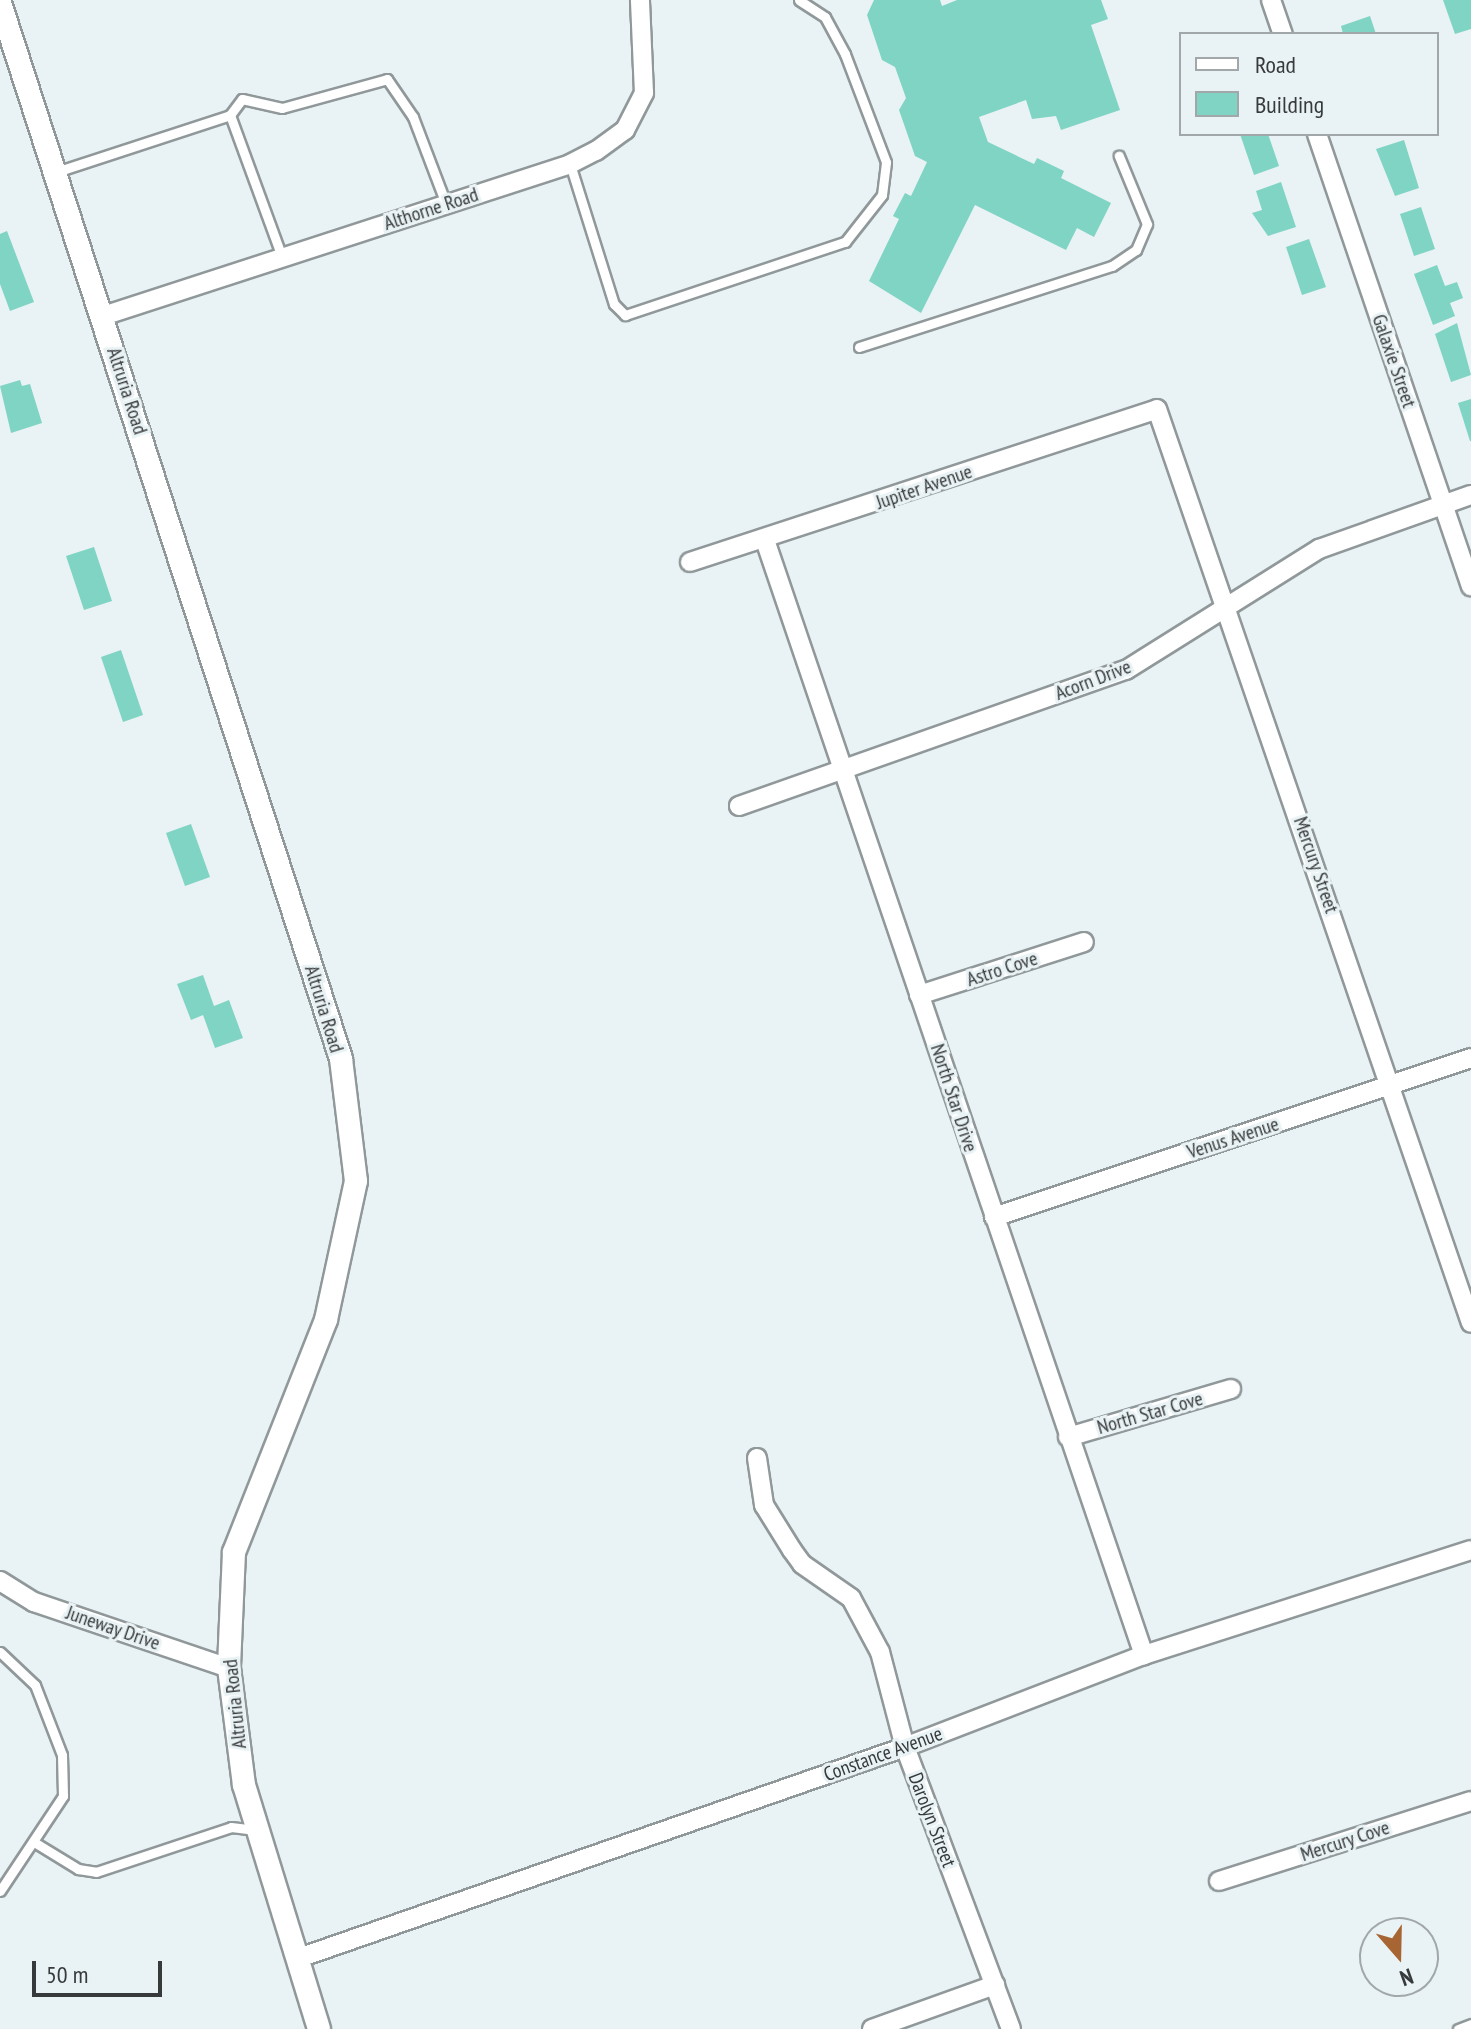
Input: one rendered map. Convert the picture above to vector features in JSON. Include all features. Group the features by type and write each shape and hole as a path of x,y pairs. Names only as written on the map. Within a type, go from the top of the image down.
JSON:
{"street":[{"name":"Althorne Road","path":"103,316 570,164 625,130 644,93 640,0"},
{"path":"1271,0 1282,32"},
{"name":"Altruria Road","path":"0,3 341,1059 356,1181 326,1320 234,1552 229,1668 244,1785 319,2029"},
{"name":"Galaxie Street","path":"1318,136 1471,587"},
{"name":"Jupiter Avenue","path":"690,562 765,540 1157,409"},
{"name":"Mercury Street","path":"1157,409 1228,606 1471,1323"},
{"name":"Acorn Drive","path":"739,806 840,766 1126,670 1319,549 1471,495"},
{"name":"North Star Drive","path":"765,540 1144,1655"},
{"name":"Astro Cove","path":"919,995 1084,942"},
{"name":"Venus Avenue","path":"994,1217 1471,1058"},
{"name":"North Star Cove","path":"1068,1437 1231,1389"},
{"name":"Darolyn Street","path":"757,1458 764,1505 792,1550 802,1564 851,1598 880,1652 905,1747 1011,2029"},
{"name":"Constance Avenue","path":"296,1959 905,1747 1144,1655 1471,1550"},
{"name":"Juneway Drive","path":"0,1581 34,1602 229,1668"},
{"name":"Mercury Cove","path":"1219,1881 1471,1801"},
{"path":"872,2029 995,1985"}],"lane":[{"path":"570,164 614,304 625,315 845,242 882,195 886,162 845,54 825,17 799,0"},
{"path":"56,172 230,115 242,99 282,108 387,79 413,117 446,204"},
{"path":"230,115 282,257"},
{"path":"859,347 1112,266 1136,250 1147,224 1119,156"},
{"path":"0,1652 35,1685 62,1755 63,1796 0,1891"},
{"path":"34,1842 78,1869 96,1872 231,1827 257,1830"},
{"path":"1458,2029 1471,2024"}],"building":[{"path":"874,0 940,0 942,6 957,0 1101,0 1108,19 1091,25 1120,110 1061,130 1056,116 1032,119 1026,100 979,117 988,142 1034,164 1037,158 1064,171 1061,178 1111,203 1094,237 1077,228 1066,250 975,205 921,313 869,281 899,219 893,216 905,193 911,196 927,162 915,156 899,110 906,98 895,67 882,60 867,15"},
{"path":"1443,0 1471,0 1471,29 1455,34"},
{"path":"1370,16 1375,32 1342,32 1341,26"},
{"path":"1241,136 1269,136 1279,166 1254,175"},
{"path":"1404,140 1419,188 1395,196 1376,149"},
{"path":"1281,182 1296,227 1268,236 1252,213 1262,210 1256,191"},
{"path":"1421,207 1435,249 1414,256 1400,214"},
{"path":"7,231 34,302 10,311 0,284 0,234"},
{"path":"1309,239 1326,287 1302,295 1286,247"},
{"path":"1437,265 1445,286 1457,282 1463,298 1450,303 1455,316 1433,325 1414,274"},
{"path":"1457,323 1471,375 1451,382 1435,334"},
{"path":"20,380 22,386 30,384 42,423 11,433 0,386"},
{"path":"1471,399 1471,441 1470,441 1458,403"},
{"path":"94,547 112,601 84,610 66,556"},
{"path":"121,650 143,715 123,722 101,657"},
{"path":"191,824 210,877 185,886 166,833"},
{"path":"203,975 214,1006 229,1000 243,1038 215,1048 203,1015 191,1020 177,984"}]}
